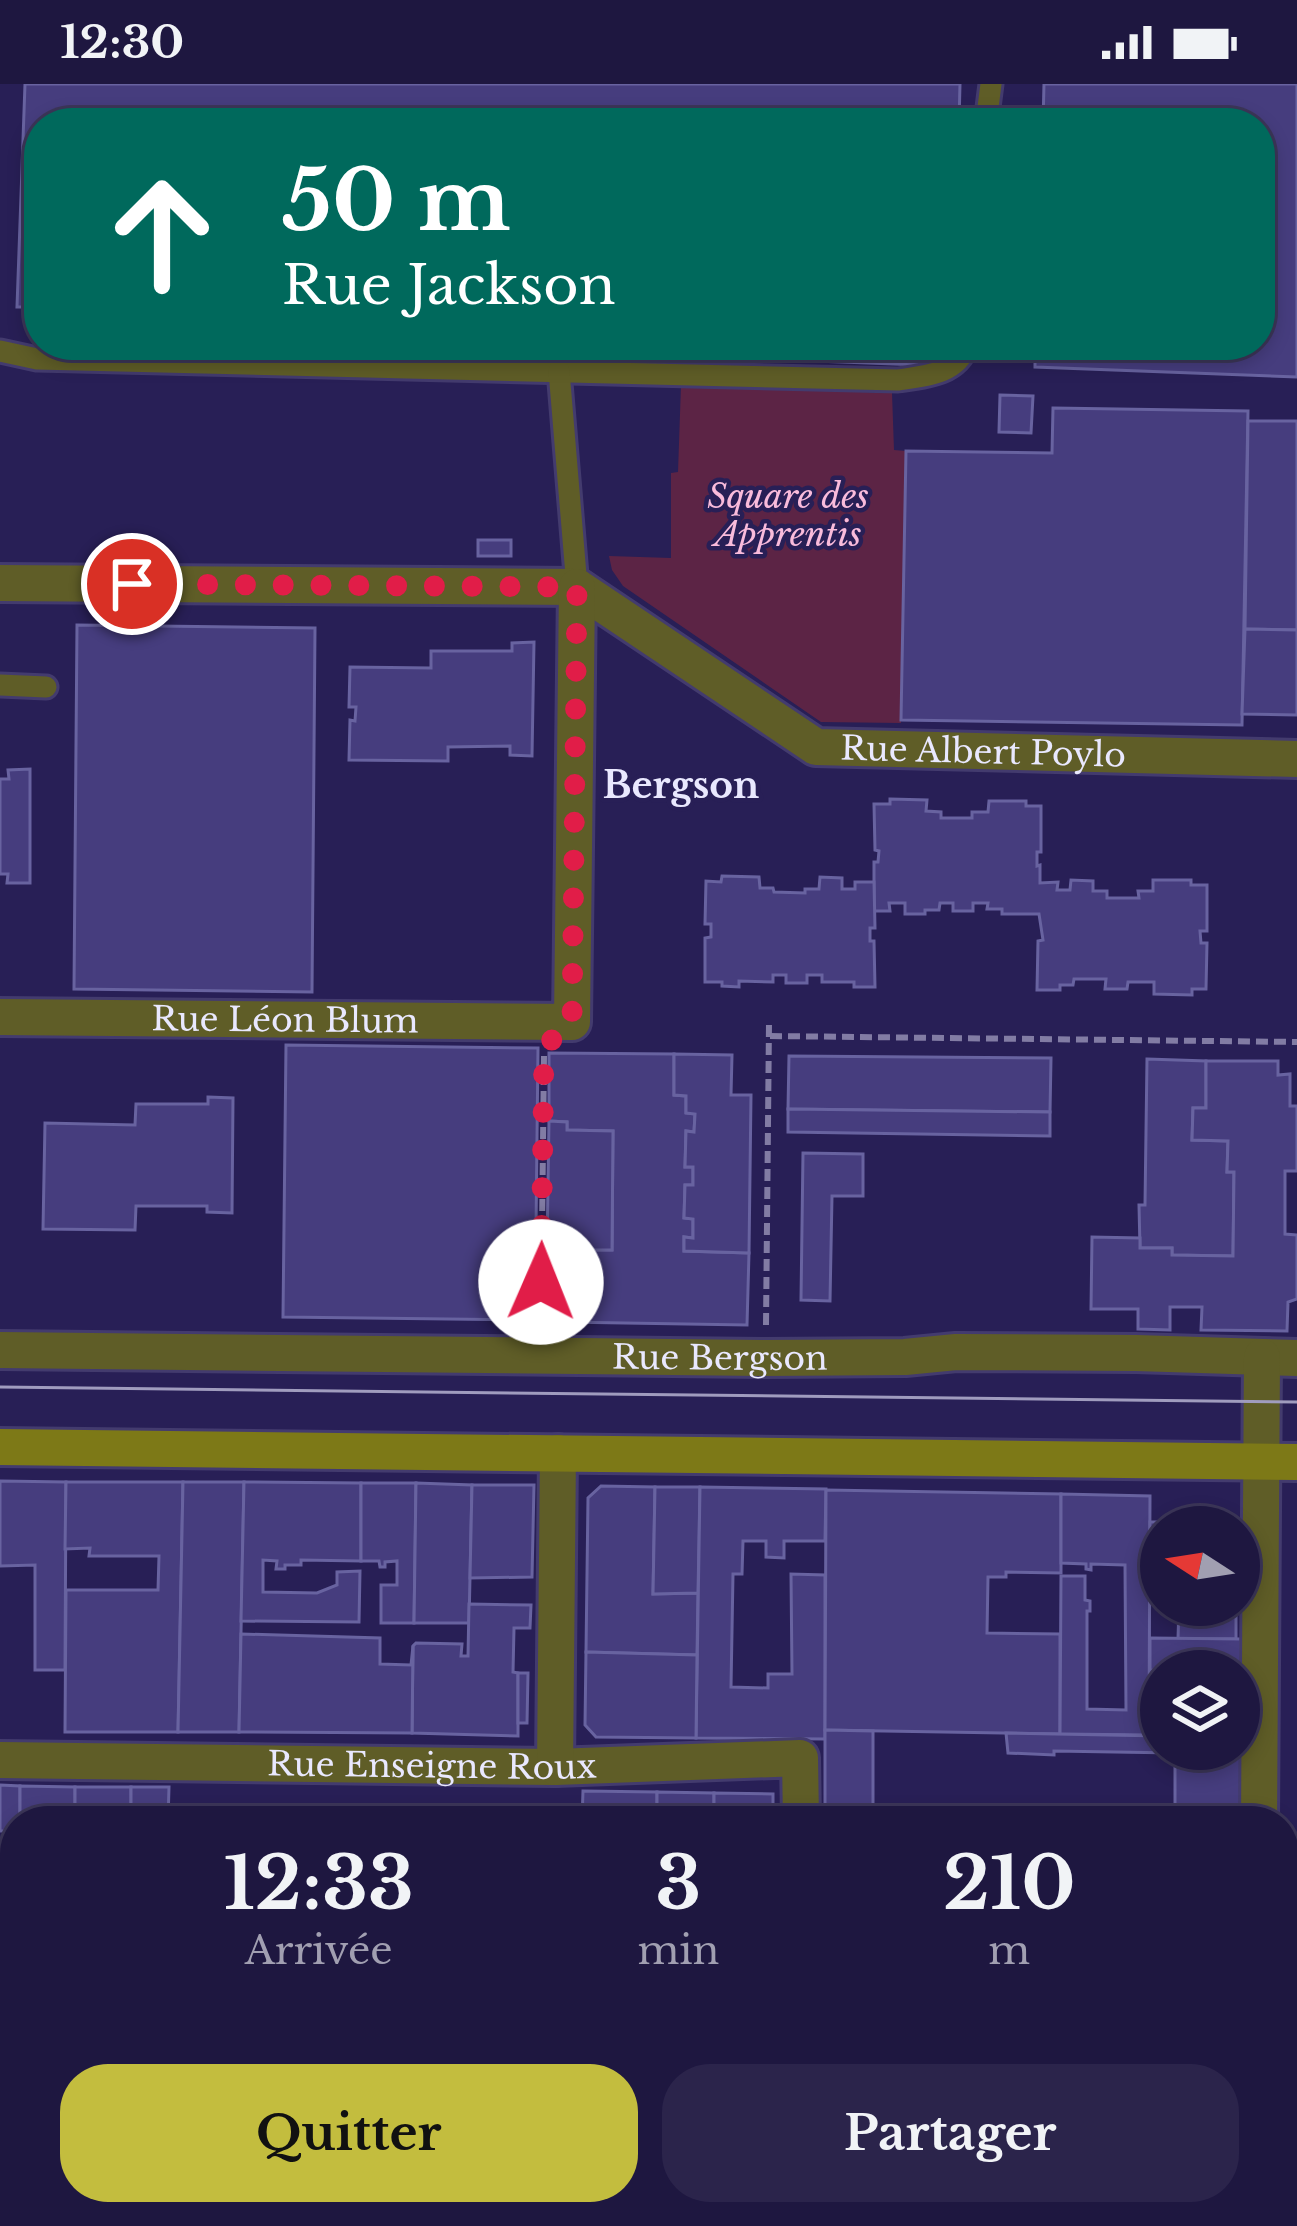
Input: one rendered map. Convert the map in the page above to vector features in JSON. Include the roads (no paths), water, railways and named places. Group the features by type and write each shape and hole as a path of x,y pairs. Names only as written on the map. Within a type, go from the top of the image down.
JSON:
{"main road":[{"path":"0,1447 1279,1462"}],"street":[{"path":"0,583 577,587"},
{"name":"Rue Albert Poylo","path":"577,587 816,747 1297,759"},
{"name":"Rue Léon Blum","path":"0,1017 572,1022 577,587"},
{"name":"Rue Bergson","path":"0,1349 766,1358 1136,1353 1279,1358"},
{"path":"1260,1806 1279,1462 1279,1358"},
{"path":"555,1767 558,1453"},
{"name":"Rue Enseigne Roux","path":"0,1760 555,1767 800,1758 801,1806"}],"lane":[{"path":"80,360 898,380 936,374 959,360"},
{"path":"559,371 577,587"},
{"path":"0,685 46,687"}],"tram line":[{"path":"0,1387 1297,1402"}],"district":[{"name":"Bergson","path":"681,785"}],"park label":[{"name":"Square des Apprentis","path":"788,515"}]}
